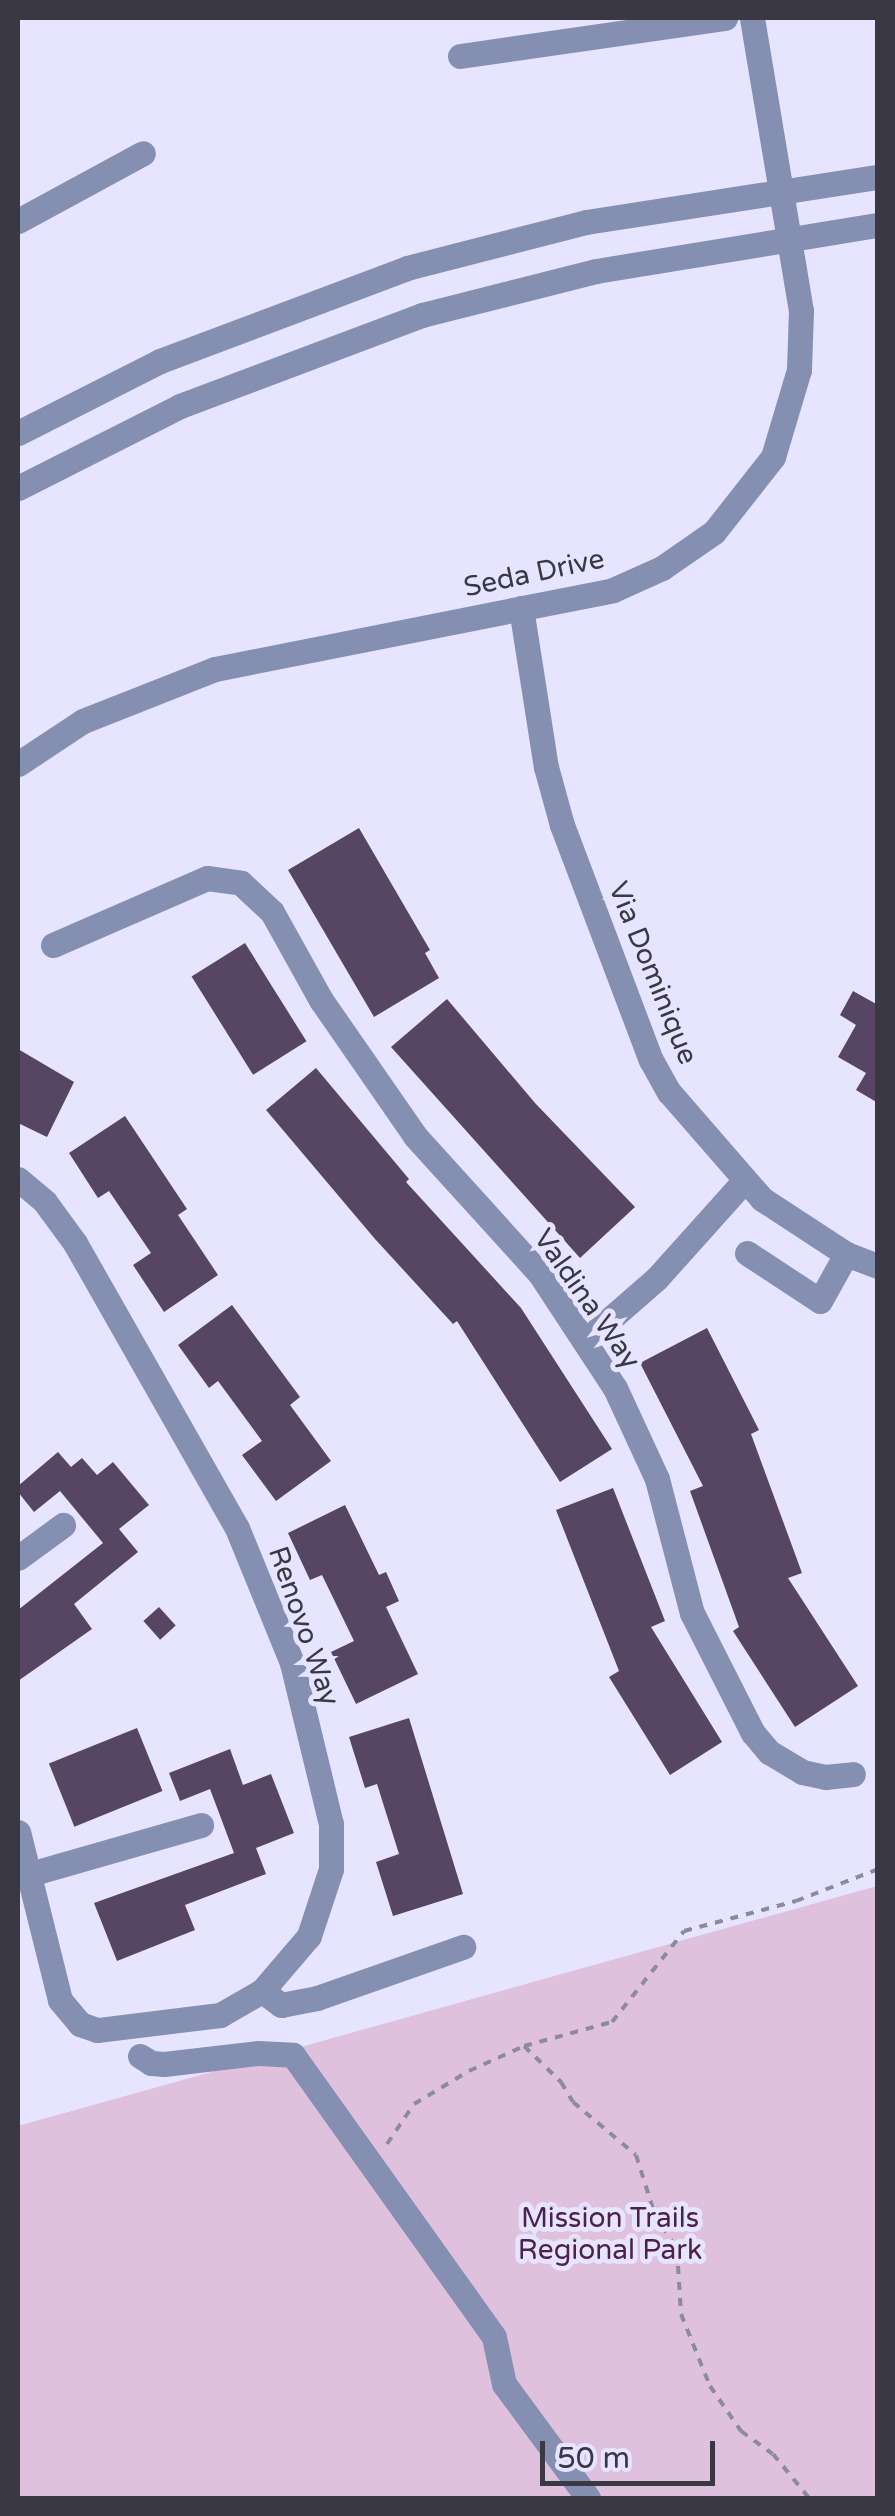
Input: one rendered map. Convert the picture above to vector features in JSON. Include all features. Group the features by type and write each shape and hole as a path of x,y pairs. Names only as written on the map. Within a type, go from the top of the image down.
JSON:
{"street":[{"path":"460,56 725,18"},
{"name":"Seda Drive","path":"18,764 83,721 215,669 612,590 662,568 714,532 773,456 799,370 801,311 752,18"},
{"path":"18,221 143,153"},
{"path":"18,433 160,361 407,268 586,222 781,195 878,176"},
{"path":"18,488 180,406 422,315 596,270 878,225"},
{"name":"Via Dominique","path":"521,608 546,767 562,825 651,1060 669,1092 762,1198 846,1254 878,1266"},
{"name":"Valdina Way","path":"53,945 207,878 241,884 272,912 321,1000 415,1136 540,1274 616,1388 657,1479 692,1613 753,1733 769,1752 802,1772 826,1777 852,1774"},
{"name":"Renovo Way","path":"18,1179 61,1222 238,1528 292,1663 331,1824 331,1869 309,1936 262,1991 220,2015 126,2029 88,2028 60,2000 30,1874"},
{"path":"586,1340 657,1278 744,1181"},
{"path":"747,1253 820,1301 846,1254"},
{"path":"18,1558 63,1526"},
{"path":"18,1832 30,1874 202,1826"},
{"path":"262,1991 281,2005 317,1998 462,1947"},
{"path":"140,2056 151,2064 164,2064 258,2052 293,2055 494,2337 504,2384 588,2498"}],"path":[{"path":"374,2164 414,2104 524,2046 612,2022 684,1931 796,1901 878,1868"},
{"path":"524,2046 561,2082 573,2102 636,2155 654,2212 677,2250 680,2314 710,2386 741,2431 773,2454 809,2498"}],"green space":[{"name":"Mission Trails Regional Park","path":"877,1886 877,2498 18,2498 18,2126"}],"building":[{"path":"359,828 430,950 425,953 439,978 374,1017 288,870"},
{"path":"245,943 306,1041 253,1075 192,976"},
{"path":"853,991 878,1005 878,1103 856,1090 866,1073 838,1057 856,1025 840,1015"},
{"path":"447,999 535,1103 635,1207 580,1258 391,1047"},
{"path":"18,1049 74,1082 47,1137 18,1123"},
{"path":"316,1068 409,1179 406,1182 521,1308 612,1449 560,1482 457,1321 453,1324 375,1239 266,1110"},
{"path":"125,1116 187,1209 178,1215 218,1275 164,1312 133,1265 151,1253 109,1191 98,1198 69,1153"},
{"path":"232,1305 300,1397 290,1405 331,1461 276,1501 242,1455 262,1441 218,1381 209,1388 178,1345"},
{"path":"707,1328 759,1430 751,1434 802,1573 788,1578 858,1686 795,1727 733,1631 739,1627 690,1491 703,1486 640,1363"},
{"path":"58,1452 71,1467 82,1458 97,1475 113,1462 149,1505 119,1529 138,1552 74,1604 92,1629 18,1681 18,1610 103,1543 60,1491 34,1512 18,1492 18,1486"},
{"path":"613,1488 665,1621 651,1627 722,1742 670,1775 609,1677 619,1671 556,1510"},
{"path":"345,1505 379,1575 386,1572 399,1601 386,1607 418,1674 356,1704 331,1652 354,1641 322,1575 310,1580 288,1533"},
{"path":"159,1607 176,1626 160,1640 143,1621"},
{"path":"409,1718 463,1894 393,1916 376,1862 399,1854 377,1784 365,1788 349,1737"},
{"path":"137,1728 162,1791 74,1827 49,1764"},
{"path":"230,1749 243,1785 271,1774 294,1833 256,1848 266,1874 185,1905 195,1930 117,1961 94,1903 234,1853 210,1789 180,1801 169,1773"}]}
